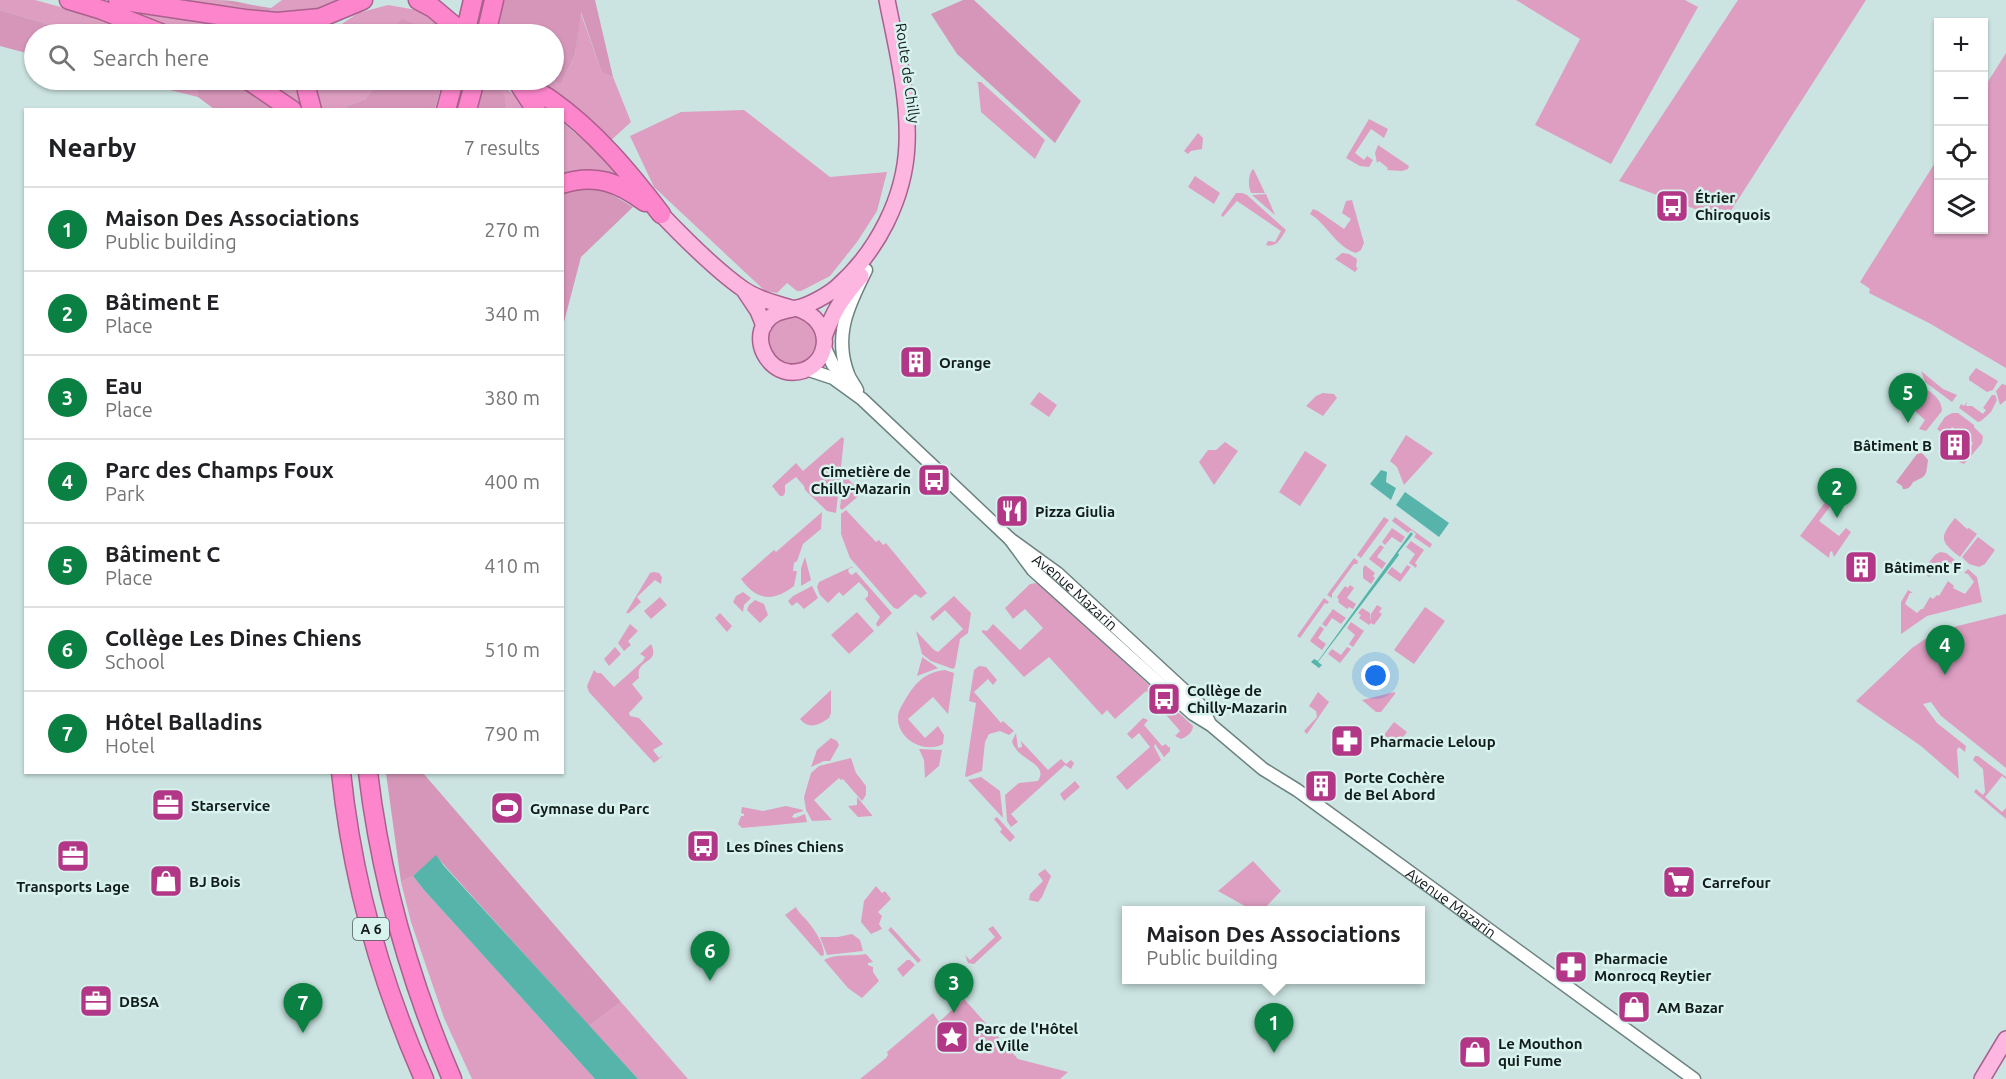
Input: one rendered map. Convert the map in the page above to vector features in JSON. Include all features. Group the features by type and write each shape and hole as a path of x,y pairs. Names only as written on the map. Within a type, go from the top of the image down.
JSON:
{"highway":[{"path":"69,0 138,24"},
{"path":"118,0 277,22 311,20 332,14 363,0"},
{"path":"418,0 452,24"},
{"path":"467,24 473,0"},
{"path":"488,24 494,0"},
{"path":"324,24 332,14"},
{"path":"263,90 289,108"},
{"path":"307,90 311,108"},
{"path":"447,108 451,90"},
{"path":"468,108 472,90"},
{"path":"522,90 535,108"},
{"path":"534,90 549,98 561,108"},
{"path":"564,111 631,174 661,214"},
{"path":"564,184 585,179 613,183 626,188 661,214"},
{"name":"A 6","path":"341,774 365,909 389,991 424,1079"},
{"name":"A 6","path":"368,774 384,875 402,947 433,1034 452,1079"}],"main road":[{"name":"Route de Chilly","path":"794,308 831,292 848,277 884,229 897,197 907,145 906,112 887,0"},
{"name":"Route de Chilly","path":"824,342 834,311 883,246 902,209 912,179 917,139 915,105 897,0"},
{"path":"661,214 744,290 758,311 764,326"},
{"path":"744,290 765,300 794,308 813,316 822,327 824,342 818,358 806,369 785,371 770,362 761,346 761,332 774,314 794,308"},
{"path":"1982,1079 2006,1039"}],"street":[{"path":"859,394 848,376 841,338 848,305 866,270"},
{"name":"Avenue Mazarin","path":"824,342 838,372 859,394 1010,540 1057,573 1201,706 1211,725 1263,769 1297,790 1694,1079"},
{"name":"Avenue Mazarin","path":"806,369 832,378 859,394"}],"shaded area":[{"path":"0,0 35,0 117,24 47,24 0,10"},
{"path":"174,0 218,0 248,8 206,6"},
{"path":"218,0 271,8 270,16 206,6 244,8"},
{"path":"282,0 342,0 322,9 270,16 271,8"},
{"path":"501,0 595,0 613,77 602,73 581,12 575,54 564,78 564,24 495,24"},
{"path":"963,0 974,0 1081,101 1055,143 957,54 931,14"},
{"path":"1516,0 1685,0 1698,7 1611,164 1535,125 1580,39"},
{"path":"1738,0 1866,0 1725,220 1619,181"},
{"path":"107,4 262,24 154,24"},
{"path":"388,5 417,10 437,18 430,24 342,24 358,13"},
{"path":"0,10 47,24 24,24 24,52 0,46"},
{"path":"580,11 602,73 613,77 631,122 607,144 539,90 564,90 564,78 575,54"},
{"path":"437,18 443,24 430,24"},
{"path":"402,19 415,24 397,24"},
{"path":"2006,53 2006,368 1929,323 1869,293 1870,289 1860,282 1934,164 1934,234 1988,234 1988,82"},
{"path":"976,82 981,82 1045,140 1035,159 981,112 978,83"},
{"path":"170,90 198,90 198,97"},
{"path":"198,90 246,90 273,108 213,108 198,97"},
{"path":"278,90 300,90 303,108"},
{"path":"317,90 372,90 365,99 346,108 322,108"},
{"path":"372,90 440,90 435,108 346,108 365,99"},
{"path":"481,90 502,90 507,108 476,108"},
{"path":"502,90 508,90 516,96 522,108 507,108"},
{"path":"744,110 830,177 887,172 877,211 857,242 830,276 801,291 797,291 787,283 777,293 765,291 654,187 630,136 681,112"},
{"path":"1369,119 1388,129 1384,138 1371,129 1355,153 1364,160 1367,156 1373,160 1369,167 1360,166 1346,158"},
{"path":"564,124 597,152 625,181 564,176"},
{"path":"1198,133 1203,138 1202,149 1191,151 1188,154 1184,151"},
{"path":"1378,145 1409,166 1408,169 1387,170 1388,168 1379,161 1377,163 1375,153"},
{"path":"1253,169 1265,193 1251,193 1249,180"},
{"path":"1195,176 1220,193 1214,204 1188,187"},
{"path":"577,189 604,190 633,207 581,257 564,322 564,194"},
{"path":"1236,193 1247,195 1286,230 1276,244 1266,245 1268,241 1275,242 1281,231 1237,201 1223,217 1221,215"},
{"path":"1266,194 1275,215 1252,195"},
{"path":"1352,200 1364,243 1361,250 1356,253 1337,241 1322,223 1310,214 1313,209 1318,211 1344,229 1351,219 1342,213 1346,201"},
{"path":"1342,253 1357,259 1356,267 1358,268 1355,272 1335,259"},
{"path":"793,313 816,325 818,350 806,362 794,365 777,359 768,345 767,337 776,321"},
{"path":"1976,368 1998,381 1993,390 1987,392 1969,380"},
{"path":"1921,371 1943,389 1957,395 1952,402 1925,382"},
{"path":"2002,384 2006,385 2006,400 2000,405 1996,391"},
{"path":"1916,386 1933,394 1941,406 1942,411 1926,431 1919,429 1925,420 1901,399 1908,389"},
{"path":"1039,392 1057,405 1049,417 1030,404"},
{"path":"1323,393 1334,394 1337,398 1323,416 1306,406 1316,396"},
{"path":"1992,395 1995,395 1997,400 1991,412 1981,421 1978,422 1959,408 1961,404 1964,406 1967,402 1966,406 1972,406 1983,414 1986,410 1983,408"},
{"path":"1958,413 1974,425 1983,436 1982,443 1964,464 1959,462 1973,443 1952,427 1946,436 1937,429 1945,417"},
{"path":"1406,435 1433,453 1404,485 1397,467 1390,461"},
{"path":"842,437 844,439 836,513 827,511 805,490 796,477 785,485 785,493 780,496 772,486 796,463 803,471"},
{"path":"1225,442 1238,451 1214,485 1199,462 1208,450 1216,450"},
{"path":"1305,451 1327,465 1300,506 1279,492"},
{"path":"1922,453 1928,460 1925,475 1913,482 1909,488 1903,489 1896,482 1917,454"},
{"path":"844,475 862,493 842,510 840,508"},
{"path":"1829,497 1834,501 1819,521 1839,536 1846,528 1851,532 1834,557 1832,551 1829,558 1800,536"},
{"path":"846,510 876,542 879,540 883,545 886,543 927,593 921,598 915,594 898,609 894,608 850,558 841,534 841,514"},
{"path":"822,512 821,529 803,544 797,561 794,563 793,571 797,571 794,586 772,597 753,592 741,579"},
{"path":"1384,517 1389,520 1361,558 1357,555"},
{"path":"1395,517 1432,544 1430,548 1414,537 1416,534 1411,530 1408,533 1392,521"},
{"path":"1955,518 1967,529 1977,534 1960,557 1945,543 1944,539 1946,530"},
{"path":"1392,528 1405,537 1401,543 1392,537 1385,545 1382,542"},
{"path":"1978,537 1995,550 1985,564 1979,567 1969,564 1962,557"},
{"path":"1411,541 1424,550 1415,563 1416,568 1409,563 1415,554 1406,547"},
{"path":"1380,545 1384,547 1377,557 1386,563 1382,569 1369,559"},
{"path":"1940,552 1946,553 1955,560 1942,576 1935,571 1929,577 1922,571"},
{"path":"805,557 811,580 801,586 801,568"},
{"path":"1354,558 1358,561 1357,564 1354,564 1332,594 1332,598 1327,595"},
{"path":"1365,565 1375,573 1371,584 1363,578"},
{"path":"1407,565 1411,567 1400,582 1387,573 1392,567 1401,574"},
{"path":"852,567 848,570 849,573 852,575 856,572 892,613 878,627 876,624 880,617 865,599 868,592 859,582 843,596 839,592 828,603 820,595 817,587 819,582"},
{"path":"1968,569 1977,577 1982,602 1927,616 1901,634 1901,602 1908,590 1913,593 1910,593 1905,604 1917,613 1923,609 1930,597 1933,599 1939,596 1948,581 1954,586 1953,588 1965,594 1974,582 1968,574 1964,573"},
{"path":"650,573 659,573 662,577 661,584 655,580 637,597 641,602 626,613"},
{"path":"1036,583 1044,587 1160,695 1153,699 1146,691 1115,719 1107,710 1102,715 1049,657 1024,677 982,630 987,631 993,624 1020,650 1043,628 1025,609 1013,619 1005,608 1030,584"},
{"path":"1350,585 1354,588 1347,598 1356,604 1353,609 1349,607 1347,609 1338,602 1337,597 1345,586 1348,588"},
{"path":"812,586 818,598 804,609 797,602 792,606 788,601 793,596"},
{"path":"743,592 751,598 744,605 743,612 733,602 736,596"},
{"path":"954,596 971,613 968,633 960,639 953,669 931,661 922,654 916,631 938,652 963,629 945,610 933,621 930,617"},
{"path":"660,597 667,605 651,619 644,611"},
{"path":"1324,598 1329,602 1325,603 1300,638 1297,636"},
{"path":"755,600 764,604 768,615 760,623 747,610"},
{"path":"1377,605 1382,608 1379,612 1382,614 1374,625 1371,623 1369,625 1359,618 1361,615 1358,613 1362,608 1370,613 1371,622 1371,614"},
{"path":"1425,607 1445,621 1414,664 1394,650"},
{"path":"1333,609 1346,618 1341,624 1332,618 1326,627 1322,624"},
{"path":"857,612 874,631 849,654 831,635"},
{"path":"720,613 732,626 727,632 715,618"},
{"path":"2006,614 2006,768 1941,716 1931,702 1923,704 1937,723 1966,746 1965,752 1959,747 1957,750 1959,779 1921,746 1856,701 1912,648 1937,631"},
{"path":"1351,622 1364,631 1353,647 1349,644 1355,635 1347,628"},
{"path":"630,624 638,631 628,641 631,645 624,651 618,643"},
{"path":"1320,626 1324,629 1318,638 1326,644 1322,650 1310,641"},
{"path":"651,644 653,655 641,667 639,678 632,684 643,698 629,713 630,716 639,718 663,744 653,750 659,758 664,755 654,763 589,692 587,686 594,670 601,673 614,687 643,661 645,657 640,654"},
{"path":"615,647 621,654 609,666 604,659"},
{"path":"1347,647 1351,649 1340,663 1328,654 1332,649 1341,655"},
{"path":"922,658 938,668 917,676"},
{"path":"979,666 986,667 997,680 993,685 988,679 974,692 1001,723 1003,721 1014,731 1009,735 1000,731 989,734 985,742 982,771 966,777 976,703 969,701 974,670"},
{"path":"945,670 954,673 948,714 933,697 908,719 925,738 938,726 944,735 943,744 936,747 920,746 902,732 898,717 901,706 921,679"},
{"path":"831,690 829,718 814,725 803,722 800,719"},
{"path":"1318,692 1329,702 1307,734 1304,731 1317,717 1316,711 1309,706"},
{"path":"1395,692 1381,712 1376,712 1362,700"},
{"path":"1159,699 1167,702 1193,726 1187,736 1181,739 1175,736 1180,731 1155,702"},
{"path":"1143,718 1148,720 1144,725 1162,746 1166,744 1170,747 1170,751 1164,757 1155,744 1161,760 1127,790 1116,777 1150,747 1139,733 1132,739 1127,734"},
{"path":"1394,722 1407,732 1397,745 1384,735"},
{"path":"1016,733 1018,748 1022,747 1021,741 1048,770 1061,759 1066,764 1071,760 1074,763 1071,769 1065,765 1011,814 1018,822 1011,827 1007,821 1005,795 1019,783 1038,781 1040,775 1040,770 1036,765 1019,753 1015,747 1012,741"},
{"path":"831,738 839,745 830,761 824,761 811,767 817,750"},
{"path":"919,749 942,750 939,766 925,778 924,760"},
{"path":"1975,756 2006,777 2006,779 2002,776 1985,797 2002,812 2006,808 2006,819 1974,792 1976,789 1983,795 1985,792 1983,769 1973,760"},
{"path":"851,758 856,773 866,786 866,795 862,801 843,779 839,778 814,800 832,820 812,821 806,810 804,797 811,773 819,766"},
{"path":"386,774 424,774 621,1002 589,1026 436,856 413,876 401,882"},
{"path":"981,777 1000,791 1003,818 968,780"},
{"path":"1075,781 1080,787 1064,801 1060,794"},
{"path":"857,797 872,816 858,817 848,806 857,805"},
{"path":"786,806 803,810 792,817 805,814 807,822 742,828 738,824 741,816 744,816 741,813 742,807 763,811"},
{"path":"997,817 1015,837 1010,842 1000,832 1002,829 994,819"},
{"path":"1253,861 1281,891 1267,906 1245,906 1218,891"},
{"path":"1045,869 1051,876 1042,897 1038,902 1029,900 1030,894 1043,881 1038,874"},
{"path":"413,876 595,1079 472,1079 444,1018 411,922 401,882"},
{"path":"876,886 882,893 885,891 891,899 878,912 882,916 879,924 882,929 871,934 861,922 864,901"},
{"path":"796,907 817,934 824,955 821,956 785,915"},
{"path":"993,926 1002,938 974,964 968,963 965,955 970,960 995,937 988,929"},
{"path":"891,927 921,960 918,963 888,930"},
{"path":"852,934 860,940 863,951 827,955 820,937"},
{"path":"866,954 873,962 868,965 873,967 873,972 879,981 862,998 848,988 824,960"},
{"path":"907,960 915,965 903,977 897,969"},
{"name":"Parc de l'Hôtel de Ville","path":"964,999 1018,1059 1068,1072 1060,1079 860,1079 886,1058 887,1052 933,1013 939,1022"},
{"path":"621,1002 688,1079 638,1079 589,1026"}],"water":[{"path":"1381,470 1387,472 1386,482 1396,488 1391,500 1370,484"},
{"path":"1405,492 1449,523 1439,537 1396,505"},
{"path":"1411,532 1413,534 1398,553 1399,555 1318,662 1322,665 1319,668 1311,662 1314,659 1318,661"},
{"path":"436,855 638,1079 595,1079 424,890 413,876"}],"place":[{"name":"Étrier Chiroquois","path":"1672,206"},
{"name":"Orange","path":"916,362"},
{"name":"Bâtiment C","path":"1908,423"},
{"name":"Bâtiment B","path":"1955,445"},
{"name":"Cimetière de Chilly-Mazarin","path":"934,480"},
{"name":"Pizza Giulia","path":"1012,511"},
{"name":"Bâtiment E","path":"1837,518"},
{"name":"Bâtiment F","path":"1861,567"},
{"name":"Parc des Champs Foux","path":"1945,675"},
{"name":"Collège de Chilly-Mazarin","path":"1164,699"},
{"name":"Pharmacie Leloup","path":"1347,741"},
{"name":"Porte Cochère de Bel Abord","path":"1321,786"},
{"name":"Starservice","path":"168,805"},
{"name":"Gymnase du Parc","path":"507,808"},
{"name":"Les Dînes Chiens","path":"703,846"},
{"name":"Transports Lage","path":"73,856"},
{"name":"BJ Bois","path":"166,881"},
{"name":"Carrefour","path":"1679,882"},
{"name":"Pharmacie Monrocq Reytier","path":"1571,967"},
{"name":"Collège Les Dines Chiens","path":"710,981"},
{"name":"DBSA","path":"96,1001"},
{"name":"AM Bazar","path":"1634,1007"},
{"name":"Eau","path":"954,1013"},
{"name":"Hôtel Balladins","path":"303,1033"},
{"name":"Parc de l'Hôtel de Ville","path":"952,1037"},
{"name":"Le Mouthon qui Fume","path":"1475,1052"},
{"name":"Maison Des Associations","path":"1274,1053"}]}
